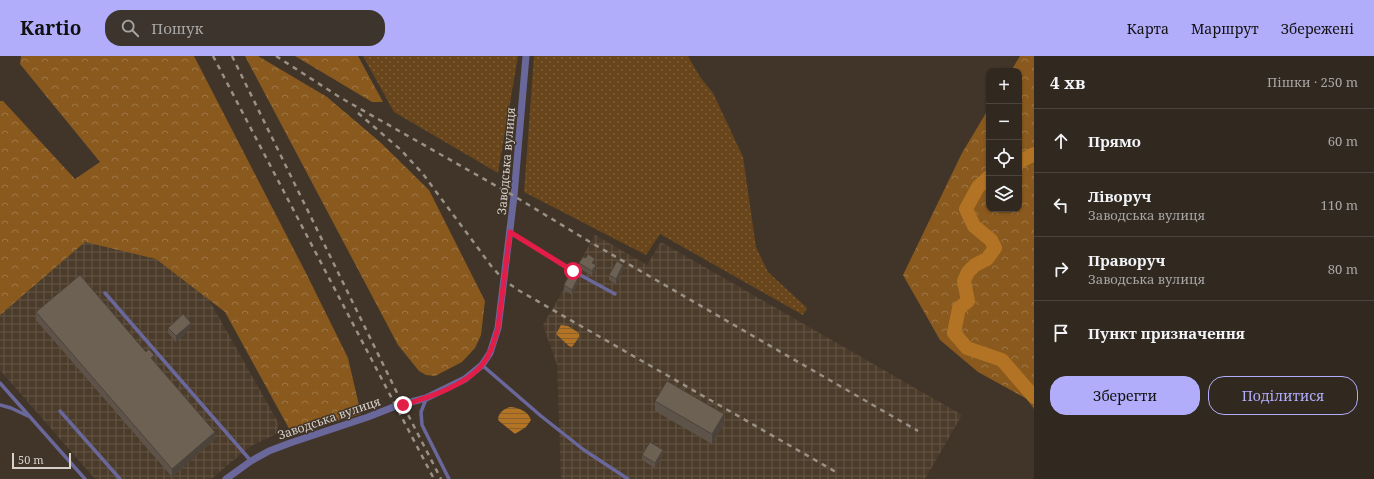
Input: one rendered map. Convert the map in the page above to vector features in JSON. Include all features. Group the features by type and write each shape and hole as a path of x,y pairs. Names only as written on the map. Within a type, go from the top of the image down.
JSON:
{"street":[{"name":"Заводська вулиця","path":"226,479 251,461 269,451 368,418 396,406 426,398 465,379 482,365 490,353 498,328 514,196 526,56"}],"lane":[{"path":"510,232 573,271 615,294"},
{"path":"105,293 251,461"},
{"path":"482,365 541,416 584,450 628,479"},
{"path":"0,383 86,479"},
{"path":"426,398 422,412 422,425 449,479"},
{"path":"0,405 22,412 32,418"},
{"path":"60,411 120,479"}],"shaded area":[{"path":"363,56 518,56 498,173 394,112"},
{"path":"534,56 688,56 700,77 713,93 743,157 756,247 768,272 807,308 803,315 660,234 646,255 524,192"},
{"path":"127,154 279,424 276,434 251,446 211,479 95,479 0,370 0,244"},
{"path":"595,235 647,265 661,242 962,415 925,479 561,479 557,365 543,325"},
{"path":"561,325 568,326 579,333 579,337 572,347 556,334"},
{"path":"510,407 523,410 531,420 526,427 515,434 498,419 499,414 502,411"}],"green space":[{"path":"21,56 194,56 348,358 361,414 292,434 225,312 156,259 85,242 0,315 0,101 3,101 75,179 100,162 20,64"},
{"path":"245,56 258,56 327,97 380,142 429,190 485,301 481,335 475,348 462,362 435,376 426,375 419,371 398,345"},
{"path":"295,56 358,56 383,102 372,102"},
{"path":"1020,56 1034,56 1034,409 1027,399 978,372 940,340 903,275 962,153 986,113 986,212 1022,212 1022,68 1013,68"}],"building":[{"path":"588,254 595,259 592,263 596,265 592,271 579,263 583,257 586,258"},
{"path":"617,261 623,265 616,279 609,275"},
{"path":"570,274 578,278 572,290 564,285"},
{"path":"80,275 146,352 149,349 154,355 151,358 215,432 172,469 36,312"},
{"path":"183,314 191,323 176,336 168,328"},
{"path":"667,381 724,414 712,434 655,401"},
{"path":"650,442 663,450 655,463 642,455"}],"waterway":[{"path":"1022,160 1034,154"},
{"path":"986,180 978,187 966,209 974,226 991,240 995,248 987,259 975,265 968,272 964,281 968,301 959,308 954,333 967,348 1002,360 1034,397"}],"railway":[{"path":"213,56 434,479"},
{"path":"232,56 403,405 441,479"},
{"path":"276,56 341,98 514,196 590,242 918,431"},
{"path":"358,113 401,150 423,174 492,267 504,280 518,290 836,472"}],"route":[{"path":"403,405 426,398 465,379 482,365 490,353 498,328 510,232 573,271"}]}
